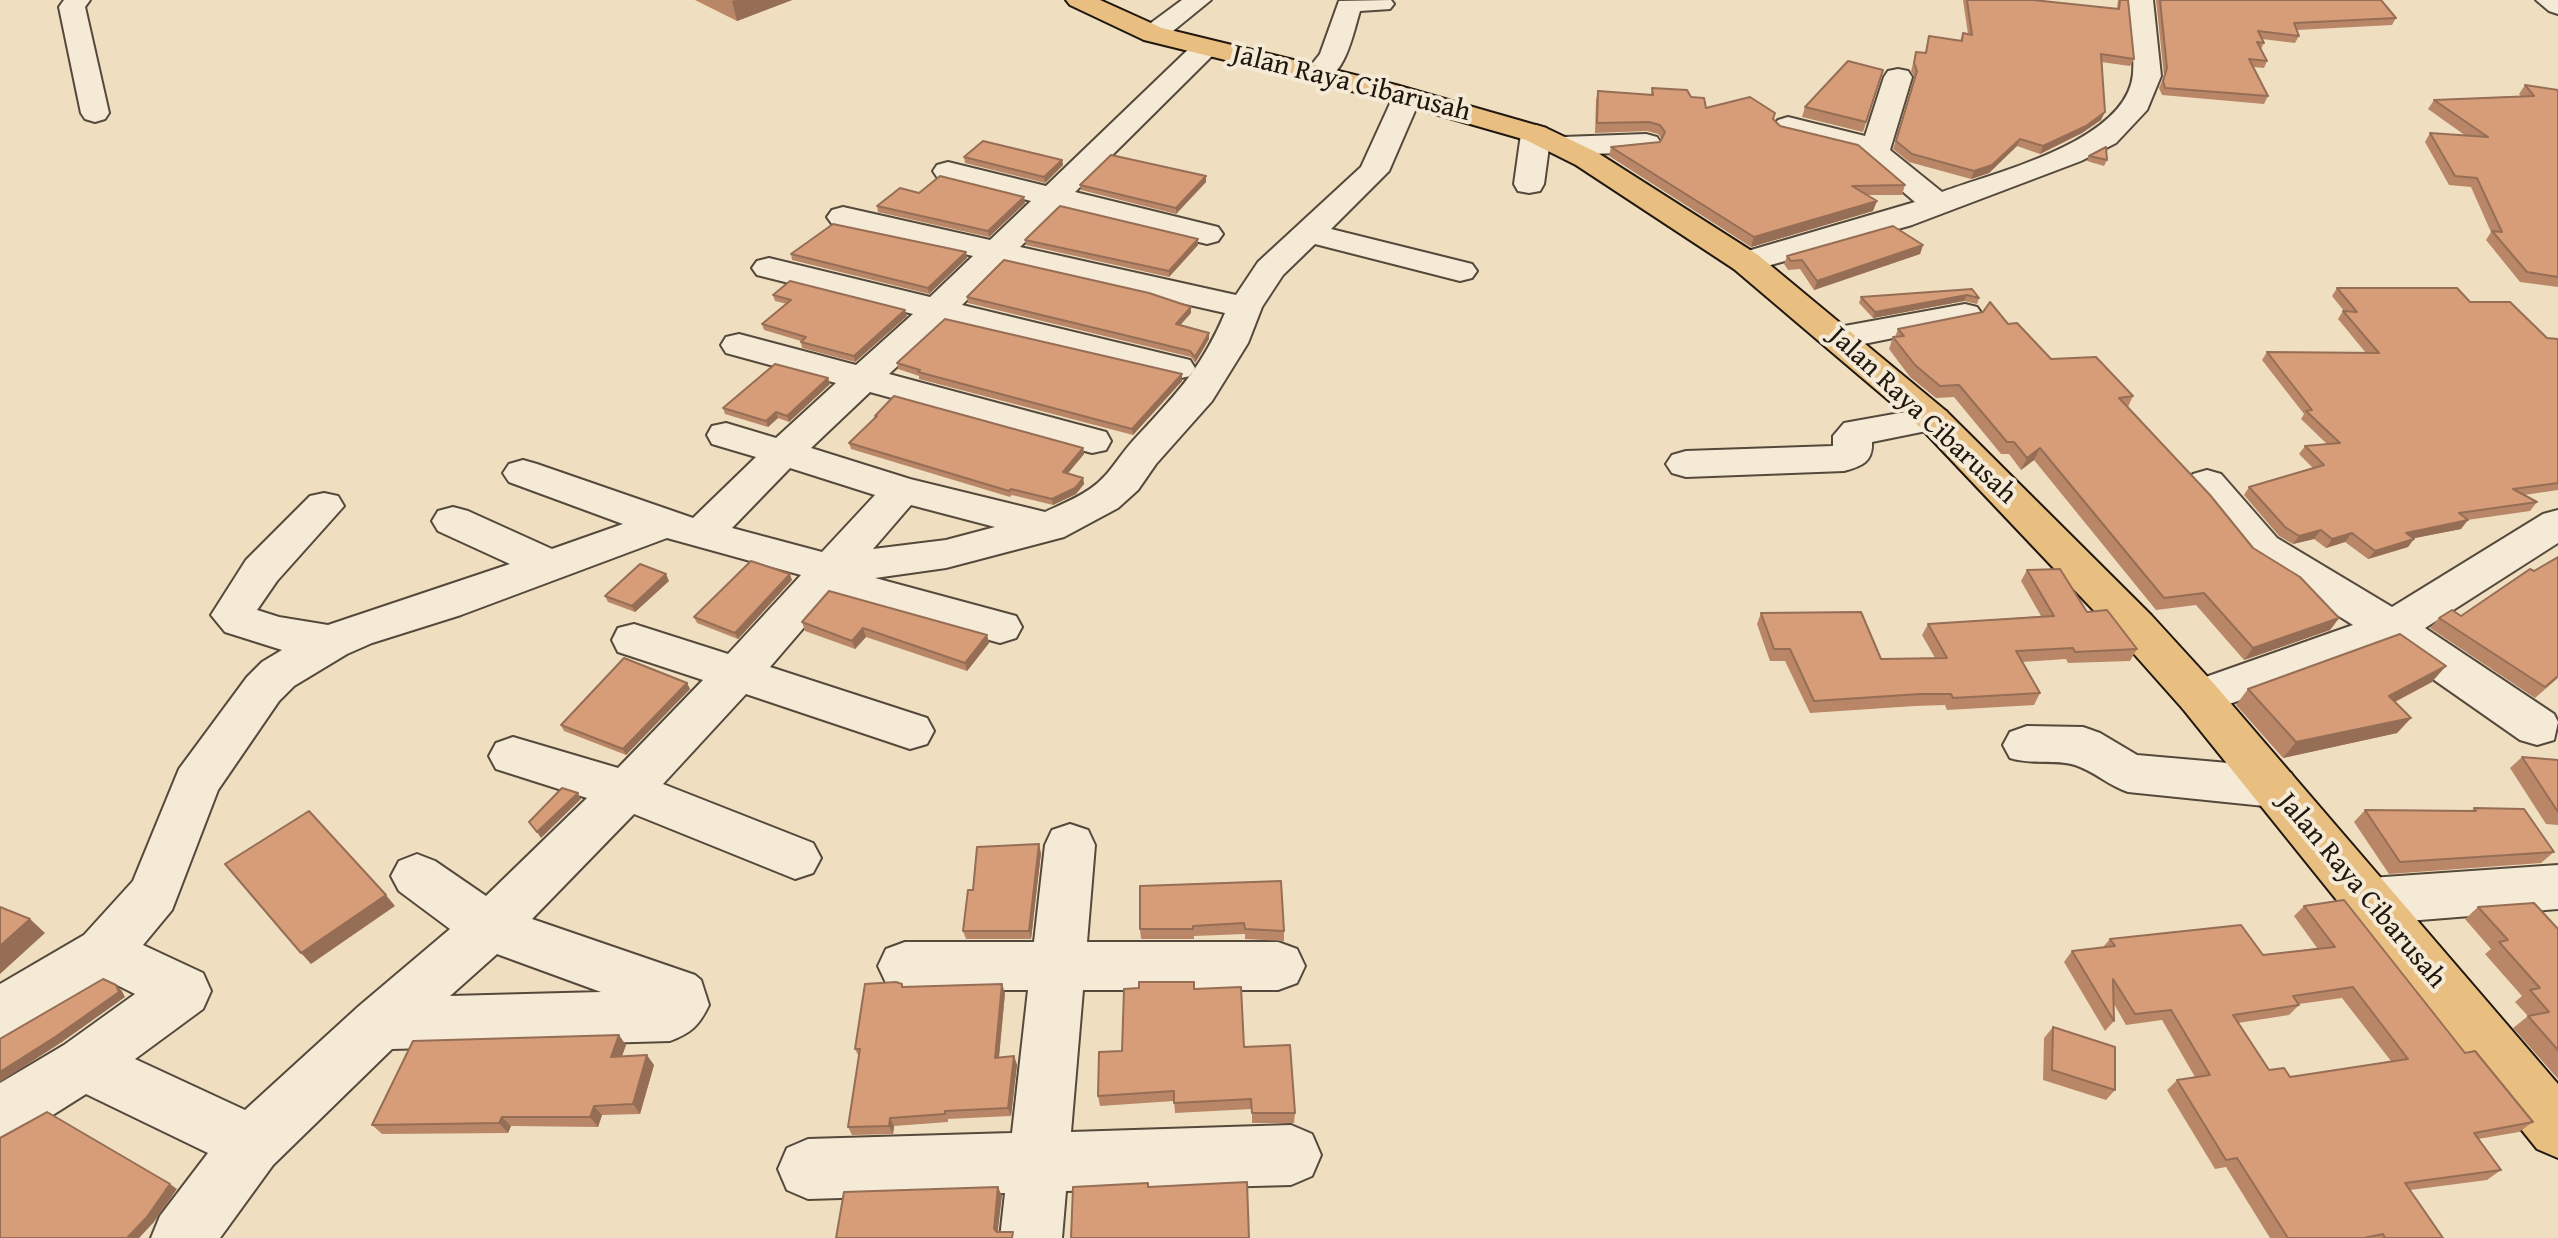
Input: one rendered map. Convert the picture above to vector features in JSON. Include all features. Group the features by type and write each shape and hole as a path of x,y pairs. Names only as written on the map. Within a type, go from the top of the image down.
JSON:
{"main road":[{"name":"Jalan Raya Cibarusah","path":"1079,0 1153,34 1407,97 1549,140 1746,262 1933,419 2082,570 2199,697 2558,1129"}],"street":[{"path":"77,0 72,7 95,113"},
{"path":"1153,34 1198,0"},
{"path":"1746,262 1880,225 2070,155 2106,137 2140,97 2147,76 2140,0"},
{"path":"2549,0 2558,6"},
{"path":"1318,74 1333,56 1348,6 1359,2 1381,4"},
{"path":"0,1014 103,952 154,894 184,807 196,783 263,689 294,662 331,642 551,566 683,529 784,452 937,310 1205,48"},
{"path":"1875,150 1898,77"},
{"path":"828,574 946,554 1049,527 1104,499 1124,481 1142,455 1199,393 1230,343 1245,307 1270,269 1374,171 1407,97"},
{"path":"1788,126 1875,150 1937,204"},
{"path":"1529,184 1549,140 1646,143"},
{"path":"948,171 1207,234"},
{"path":"843,217 1245,307"},
{"path":"1308,233 1460,271"},
{"path":"769,268 1177,368"},
{"path":"1839,338 1965,314"},
{"path":"739,345 1092,441"},
{"path":"1686,464 1844,458 1853,454 1852,438 1858,432 1933,419"},
{"path":"726,435 902,490 1049,527"},
{"path":"523,473 683,529 1000,627"},
{"path":"2207,483 2262,548 2392,628 2537,727"},
{"path":"182,1238 252,1144 379,1024 489,928 627,790 737,674 902,490"},
{"path":"324,506 274,558 239,602 233,615 239,621 256,626 331,642"},
{"path":"453,521 551,566"},
{"path":"2199,697 2392,628 2558,524"},
{"path":"634,640 910,731"},
{"path":"2027,745 2083,746 2128,773 2274,787"},
{"path":"513,756 627,790 795,858"},
{"path":"1031,1238 1070,845"},
{"path":"379,1024 670,1015 681,1005 681,998 675,993 489,928 417,876"},
{"path":"2370,901 2558,887"},
{"path":"0,1115 84,1064 183,991 103,952"},
{"path":"905,966 1278,966"},
{"path":"84,1064 252,1144"},
{"path":"808,1169 1291,1155"}],"building":[{"path":"1967,0 2033,0 2119,9 2120,0 2128,0 2134,59 2101,54 2105,112 2086,126 2043,146 2020,139 1992,165 1974,171 1912,154 1896,141 1917,71 1914,63 1916,52 1926,53 1929,36 1962,41 1963,33 1972,35"},
{"path":"2160,0 2381,0 2396,18 2294,23 2299,36 2258,31 2264,43 2257,42 2267,61 2249,59 2268,96 2165,88 2163,81 2167,68"},
{"path":"1848,61 1883,70 1866,122 1805,107"},
{"path":"2525,85 2558,90 2558,277 2527,272 2492,231 2502,232 2477,178 2455,176 2430,133 2488,137 2434,100 2534,96"},
{"path":"1652,88 1687,90 1691,97 1704,98 1706,108 1750,97 1775,113 1773,119 1780,126 1858,145 1905,185 1852,186 1877,201 1754,237 1611,147 1660,142 1665,132 1660,125 1649,122 1597,123 1598,91 1653,95"},
{"path":"983,141 1062,160 1044,177 964,157"},
{"path":"2106,147 2107,160 2089,156"},
{"path":"1111,155 1206,176 1176,208 1080,185"},
{"path":"940,176 1024,197 988,231 877,206 900,188 919,193"},
{"path":"1060,206 1198,239 1169,271 1025,240"},
{"path":"833,224 966,252 928,288 791,254"},
{"path":"1893,226 1923,245 1817,281 1802,260 1791,261 1787,256"},
{"path":"1004,260 1149,293 1191,307 1176,324 1209,333 1195,357 1190,351 967,297"},
{"path":"790,281 905,310 854,356 801,342 806,337 762,324 791,300 773,295"},
{"path":"2337,288 2457,288 2470,302 2510,302 2547,338 2558,339 2558,483 2513,489 2537,502 2459,513 2468,520 2406,533 2414,539 2375,551 2352,533 2332,539 2321,530 2299,536 2285,527 2249,487 2324,465 2305,446 2340,443 2306,411 2312,410 2267,352 2379,353 2343,311 2357,312"},
{"path":"1972,289 1979,298 1967,295 1875,312 1861,297"},
{"path":"1990,302 2008,324 2017,323 2051,359 2096,357 2133,396 2119,398 2210,495 2253,548 2300,577 2339,618 2253,648 2204,593 2164,598 2040,448 2027,458 2014,442 2007,442 1959,385 1940,386 1915,365 1893,337 1904,336 1898,329 1983,312"},
{"path":"945,319 1182,374 1132,429 918,372 920,370 897,363"},
{"path":"775,364 828,378 787,416 776,412 766,421 723,408"},
{"path":"894,396 1083,448 1063,472 1083,478 1075,488 1052,499 1009,491 849,443"},
{"path":"2558,557 2558,676 2545,687 2439,618 2452,610 2461,616 2530,569 2534,571"},
{"path":"751,561 790,574 735,633 694,617"},
{"path":"640,564 666,574 632,606 605,596"},
{"path":"2060,569 2087,612 2107,610 2137,649 2016,651 2040,693 1953,698 1951,694 1920,694 1814,701 1790,649 1774,649 1761,613 1861,612 1881,659 1947,658 1928,624 2054,616 2027,570"},
{"path":"829,591 987,635 965,663 863,628 852,641 802,622"},
{"path":"2400,634 2446,666 2389,696 2411,718 2296,742 2248,689"},
{"path":"624,658 687,683 623,749 561,725"},
{"path":"2522,757 2558,760 2558,812"},
{"path":"562,788 578,793 537,832 529,822"},
{"path":"2474,808 2524,809 2554,852 2400,862 2365,810 2476,811"},
{"path":"309,811 386,895 301,953 225,864"},
{"path":"1039,844 1029,931 963,931 968,890 973,890 977,847"},
{"path":"1281,881 1284,931 1245,929 1244,923 1193,926 1193,929 1140,929 1140,886"},
{"path":"2344,900 2465,1053 2475,1051 2533,1122 2474,1133 2501,1170 2405,1183 2443,1238 2385,1238 2383,1234 2364,1238 2288,1238 2237,1158 2226,1160 2177,1080 2210,1075 2171,1010 2135,1014 2113,979 2114,1021 2072,951 2115,946 2110,939 2241,925 2263,955 2335,947 2304,906","holes":["2353,987 2408,1059 2290,1077 2284,1068 2269,1070 2233,1015 2299,1005 2293,996"]},
{"path":"2534,903 2558,929 2558,1050 2528,1016 2549,1012 2530,990 2540,988 2499,942 2508,940 2478,907"},
{"path":"0,907 30,919 0,946"},
{"path":"103,979 116,985 119,992 0,1072 0,1039"},
{"path":"896,982 902,987 1002,984 995,1058 1014,1056 1008,1108 945,1111 945,1114 890,1118 889,1126 848,1127 860,1049 855,1049 865,984"},
{"path":"1139,982 1194,982 1194,989 1241,987 1244,1047 1290,1045 1295,1113 1252,1113 1251,1099 1174,1103 1174,1091 1098,1096 1099,1052 1122,1051 1124,989 1139,988"},
{"path":"2053,1027 2115,1047 2115,1090 2052,1070"},
{"path":"619,1035 611,1057 647,1055 633,1104 594,1106 590,1117 502,1117 499,1123 372,1125 413,1041"},
{"path":"47,1112 170,1184 147,1217 127,1238 0,1238 0,1138"},
{"path":"1247,1182 1249,1238 1071,1238 1073,1187"},
{"path":"998,1187 994,1229 997,1232 1013,1232 1012,1238 836,1238 844,1192"}]}
